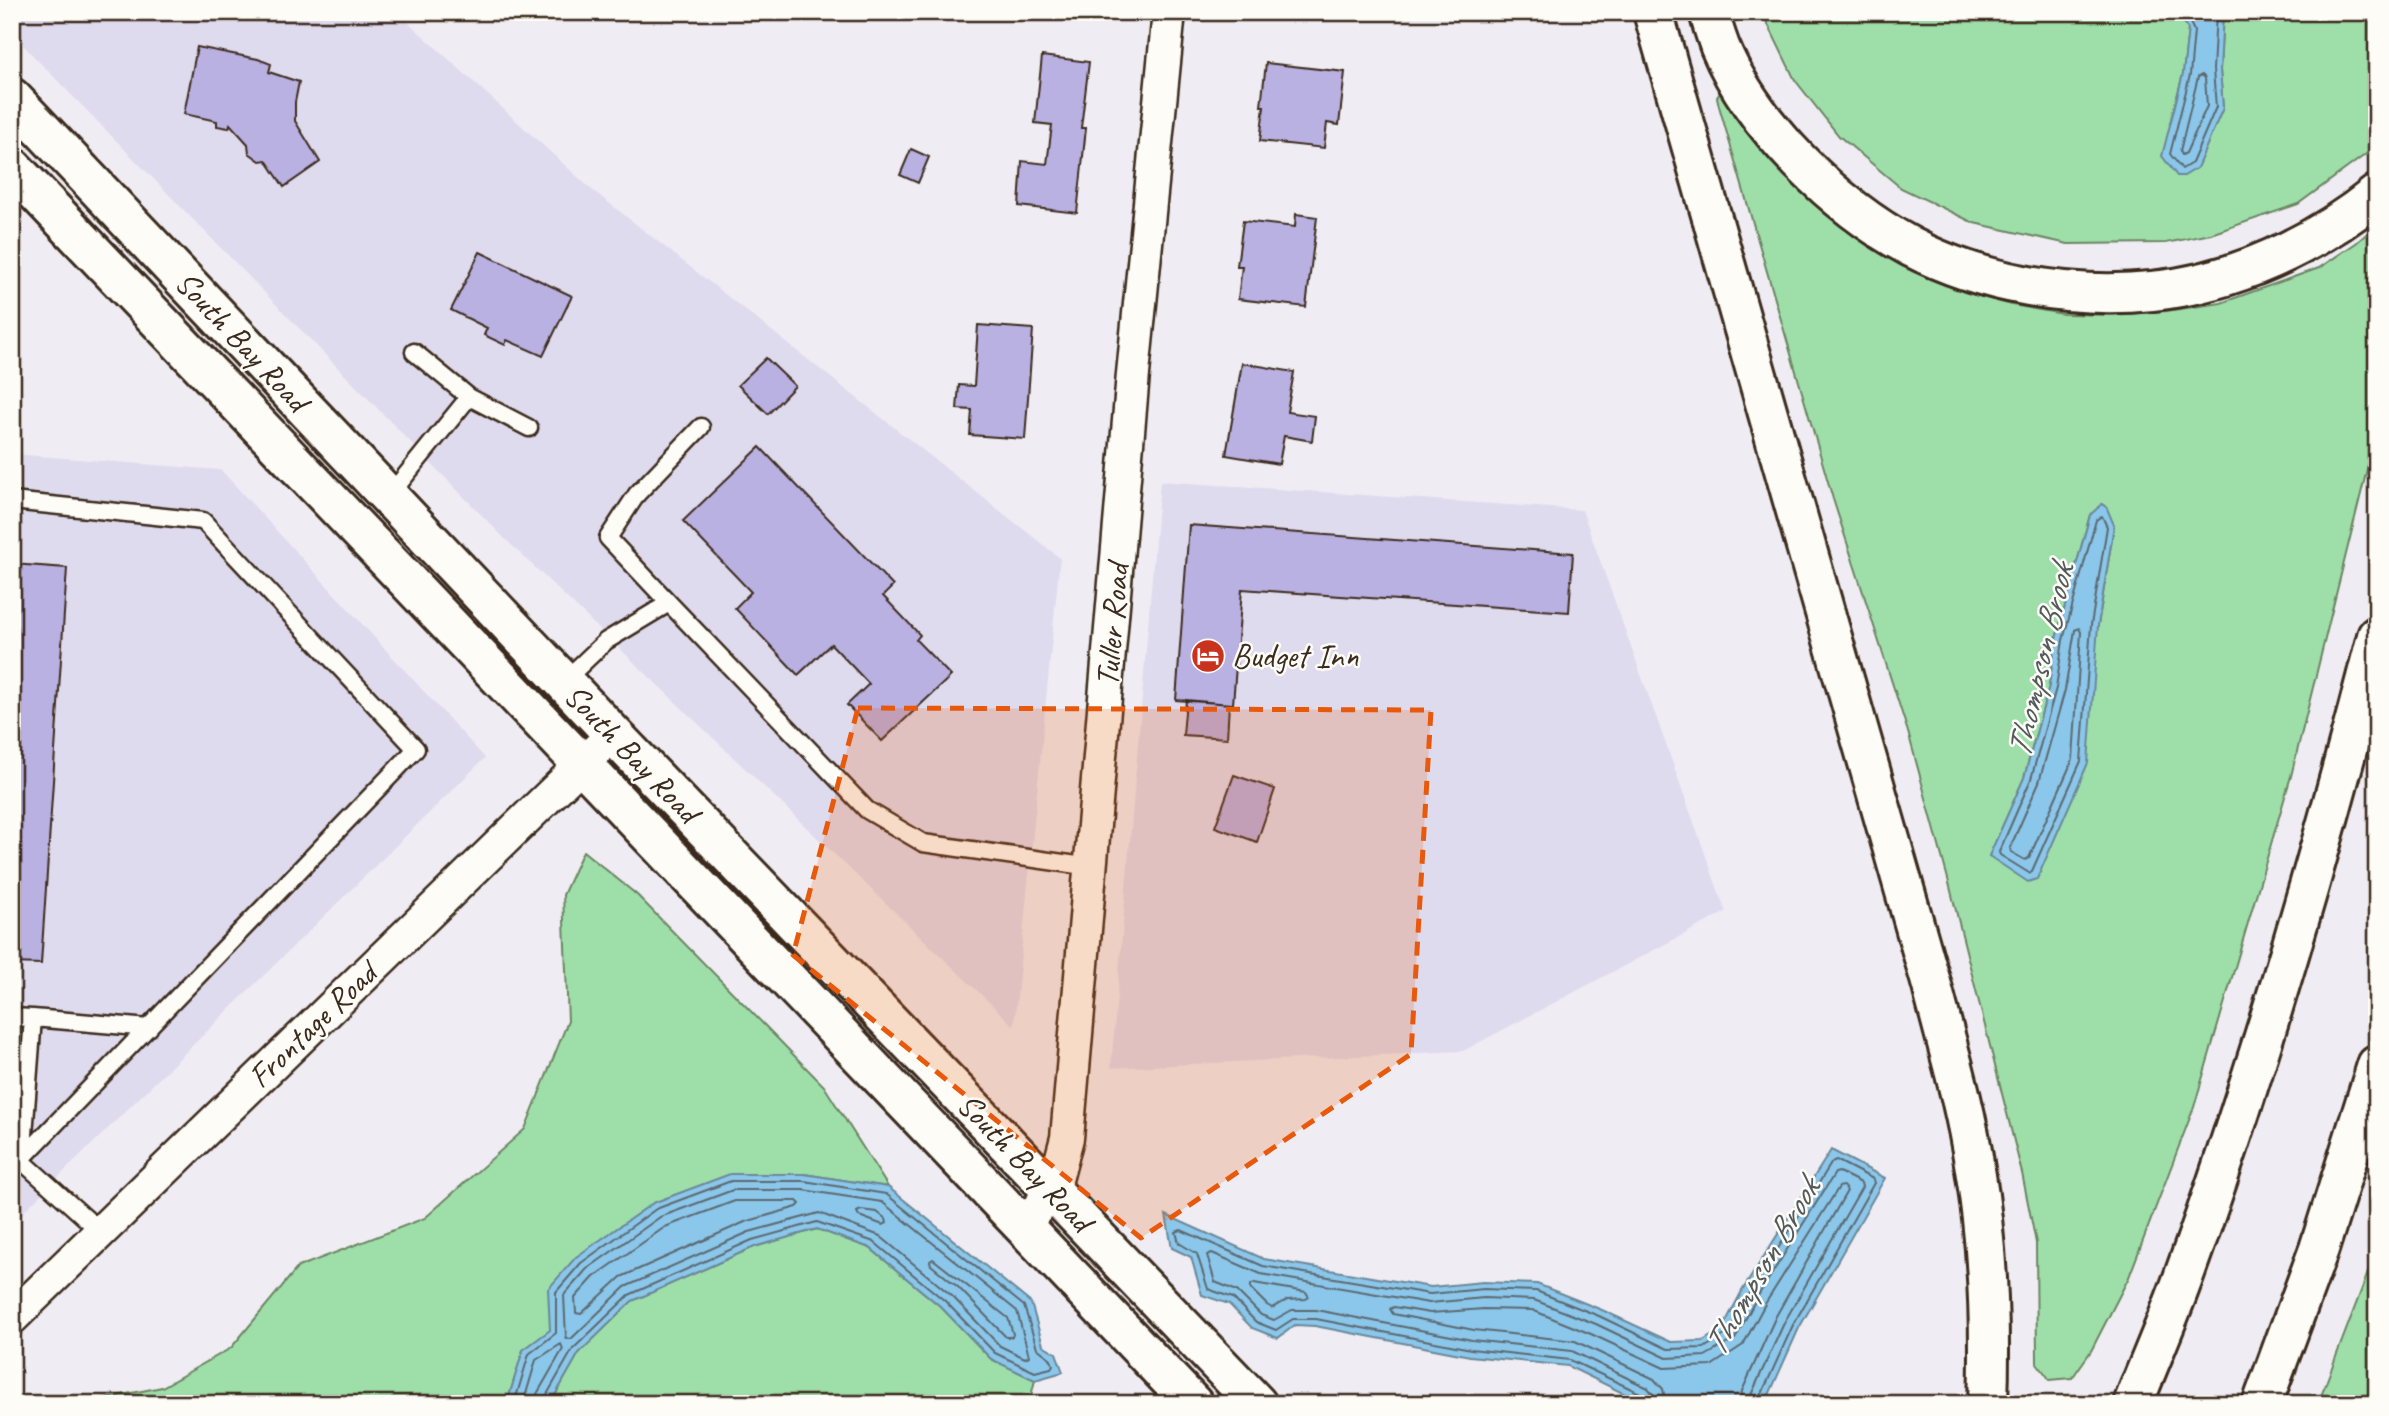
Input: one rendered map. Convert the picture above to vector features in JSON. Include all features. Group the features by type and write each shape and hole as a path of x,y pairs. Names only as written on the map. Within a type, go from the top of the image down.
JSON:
{"main road":[{"path":"1653,12 1956,1078 1974,1161 1984,1230 1989,1308 1988,1404"},
{"path":"1709,12 1721,48 1744,91 1783,144 1828,190 1870,222 1911,247 1958,267 2007,281 2059,290 2105,293 2153,291 2201,282 2251,267 2300,245 2348,217 2377,194"},
{"name":"South Bay Road","path":"12,98 613,734 1257,1404"},
{"name":"South Bay Road","path":"12,167 1193,1404"},
{"path":"2133,1404 2181,1283 2273,1011 2313,875 2377,636"},
{"path":"2262,1404 2319,1249 2377,1065"}],"street":[{"name":"Tuller Road","path":"1023,1225 1053,1191 1067,1138 1133,374 1170,12"},
{"name":"Frontage Road","path":"12,1318 613,734"}],"lane":[{"path":"414,352 469,397 529,428"},
{"path":"389,496 469,397"},
{"path":"701,427 637,494 608,538 867,810 923,843 1091,867"},
{"path":"12,501 203,521 416,749 17,1165"},
{"path":"564,681 606,641 669,603"},
{"path":"12,1017 149,1028"},
{"path":"17,1165 33,1018"},
{"path":"17,1165 101,1232"}],"highlighted area":[{"path":"858,708 1431,710 1411,1054 1141,1238 793,955"}],"shaded area":[{"path":"12,12 397,12 590,188 1060,558 1014,1026 502,536 12,34"},
{"path":"12,454 221,470 485,758 12,1223"},
{"path":"1160,481 1582,510 1726,912 1463,1051 1111,1068"}],"green space":[{"path":"1762,12 2179,12 2178,15 2188,29 2183,74 2170,123 2223,108 2220,70 2223,12 2377,12 2377,146 2298,204 2211,234 2166,243 2068,244 1974,223 1901,188 1839,136 1795,80"},
{"path":"1727,92 1758,139 1817,206 1869,242 1964,292 2012,305 2063,314 2113,315 2221,303 2319,268 2377,225 2377,429 2291,776 2194,1107 2129,1277 2091,1351 2072,1378 2050,1380 2037,1363 2036,1243 2022,1173 1908,732 1833,499 1719,106 1717,97 1720,93","holes":["2090,515 2114,526 2098,625 1989,857 2024,778 2049,686 2056,639"]},
{"path":"583,851 637,895 824,1086 888,1187 804,1174 523,1350 508,1400 503,1404 76,1404 162,1387 231,1348 298,1267 425,1218 525,1129 568,1021 563,895"},
{"path":"817,1229 870,1248 940,1306 991,1359 1035,1380 1029,1404 550,1404 579,1353 632,1301 754,1247"},
{"path":"2377,1249 2377,1404 2318,1404"}],"water":[{"path":"2179,12 2223,12 2220,70 2223,108 2197,168 2184,176 2177,176 2162,156 2183,74 2188,29 2178,15"},
{"path":"2102,504 2106,506 2114,525 2098,625 2088,763 2037,879 2028,882 1989,856 2024,778 2049,686 2056,639 2090,515"},
{"name":"Thompson Brook","path":"1831,1150 1885,1178 1799,1328 1765,1404 1645,1404 1568,1366 1470,1356 1315,1326 1295,1325 1278,1338 1252,1328 1229,1304 1202,1295 1191,1257 1172,1248 1166,1215 1264,1259 1431,1287 1483,1282 1537,1284 1671,1342 1703,1341 1722,1329 1742,1291"},
{"path":"730,1174 804,1174 888,1187 1031,1303 1043,1345 1056,1353 1063,1372 1035,1380 991,1359 940,1306 870,1248 817,1229 754,1247 632,1301 579,1353 550,1404 503,1404 508,1400 523,1350 550,1330 548,1289 576,1257 653,1203"}],"building":[{"path":"197,47 258,59 271,64 269,72 299,82 295,121 320,162 284,187 266,160 260,161 249,153 248,144 230,124 229,128 217,126 217,121 184,114"},
{"path":"1042,56 1089,62 1081,128 1086,128 1077,213 1019,206 1022,161 1047,164 1052,125 1035,123"},
{"path":"1266,63 1345,72 1339,125 1327,123 1324,148 1260,141"},
{"path":"911,149 929,157 918,183 900,175"},
{"path":"1296,214 1317,217 1306,307 1238,299 1242,266 1237,266 1243,221 1295,227"},
{"path":"480,252 572,296 543,356 507,340 505,345 484,335 487,328 451,310"},
{"path":"978,325 1033,329 1025,439 970,435 972,410 957,409 959,385 974,386"},
{"path":"766,358 795,386 768,414 738,385"},
{"path":"1242,363 1294,372 1287,412 1315,416 1312,441 1284,436 1279,464 1226,455"},
{"path":"760,447 893,586 883,596 920,635 916,640 951,676 882,741 847,705 869,684 831,644 798,675 735,608 751,592 683,521"},
{"name":"Budget Inn","path":"1189,525 1573,553 1569,612 1242,589 1233,704 1176,700"},
{"path":"12,564 67,568 41,964 12,963"},
{"path":"1186,700 1229,704 1227,738 1183,735"},
{"path":"1234,775 1275,789 1257,842 1215,827"}],"place":[{"name":"Budget Inn","path":"1208,656"}]}
